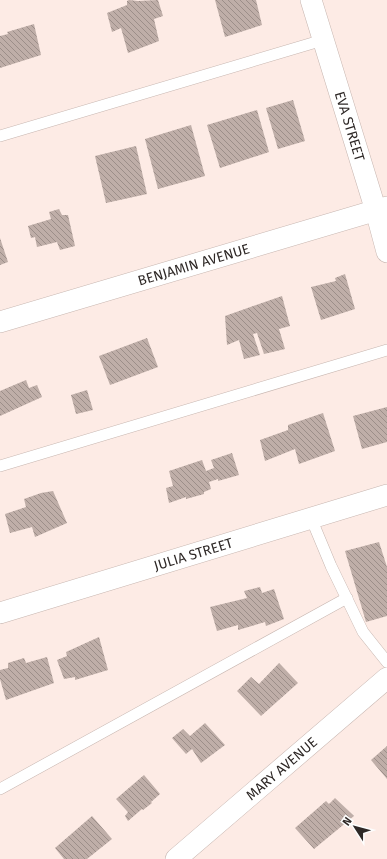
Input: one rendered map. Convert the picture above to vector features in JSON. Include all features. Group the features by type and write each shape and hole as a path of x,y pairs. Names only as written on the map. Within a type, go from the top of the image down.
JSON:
{"street":[{"name":"EVA STREET","path":"311,0 323,40 382,209 387,252"},
{"name":"BENJAMIN AVENUE","path":"0,322 382,209"},
{"name":"JULIA STREET","path":"0,613 387,495"},
{"name":"MARY AVENUE","path":"176,859 387,678"}],"lane":[{"path":"0,136 323,40"},
{"path":"0,466 387,350"},
{"path":"311,518 363,632 387,662"},
{"path":"0,790 347,598"}],"building":[{"path":"158,0 163,16 154,19 159,41 128,53 121,28 112,32 107,13 127,5 127,1"},
{"path":"215,0 256,0 262,25 225,37"},
{"path":"34,24 41,55 0,68 0,36 8,34 7,32"},
{"path":"293,100 305,141 278,149 266,108"},
{"path":"257,110 269,152 220,168 207,125"},
{"path":"191,125 205,176 158,189 145,139"},
{"path":"136,146 147,194 106,203 95,156"},
{"path":"59,209 62,215 68,215 75,246 60,250 57,242 37,247 35,237 31,238 28,226 51,219 49,212"},
{"path":"0,238 8,262 0,265"},
{"path":"345,274 355,309 321,320 311,287 336,281 335,278"},
{"path":"282,296 290,326 279,329 285,349 264,354 257,333 253,334 260,355 244,359 239,340 227,345 225,316"},
{"path":"147,338 158,367 110,385 99,356"},
{"path":"26,380 29,388 37,385 42,397 0,416 0,391"},
{"path":"87,390 93,410 76,414 71,395"},
{"path":"387,407 387,442 362,449 353,416"},
{"path":"323,413 335,451 299,464 295,449 265,461 260,440 288,430 288,425"},
{"path":"232,453 239,475 209,482 211,489 204,492 204,494 186,499 186,497 169,503 166,488 173,486 169,471 202,460 206,471 214,468 211,460"},
{"path":"53,491 67,523 35,537 32,527 10,533 5,514 26,507 24,499 41,493"},
{"path":"379,542 387,567 387,616 366,622 345,551"},
{"path":"260,587 262,593 274,589 284,619 266,626 265,622 238,630 238,625 217,631 210,607 247,598 244,591"},
{"path":"99,637 108,670 75,680 75,677 64,679 57,660 67,656 66,652"},
{"path":"47,657 54,683 6,700 0,679 0,670 8,668 8,663 24,658 26,663"},
{"path":"279,663 298,683 261,716 237,691 251,677 259,684"},
{"path":"205,723 225,745 201,763 192,749 186,754 172,738 183,729 190,736"},
{"path":"387,746 387,779 371,760"},
{"path":"144,775 160,794 151,802 152,803 128,821 125,816 128,812 116,799"},
{"path":"335,798 354,816 314,849 295,828 326,801 329,804"},
{"path":"92,816 112,839 87,859 64,859 55,848"}]}
